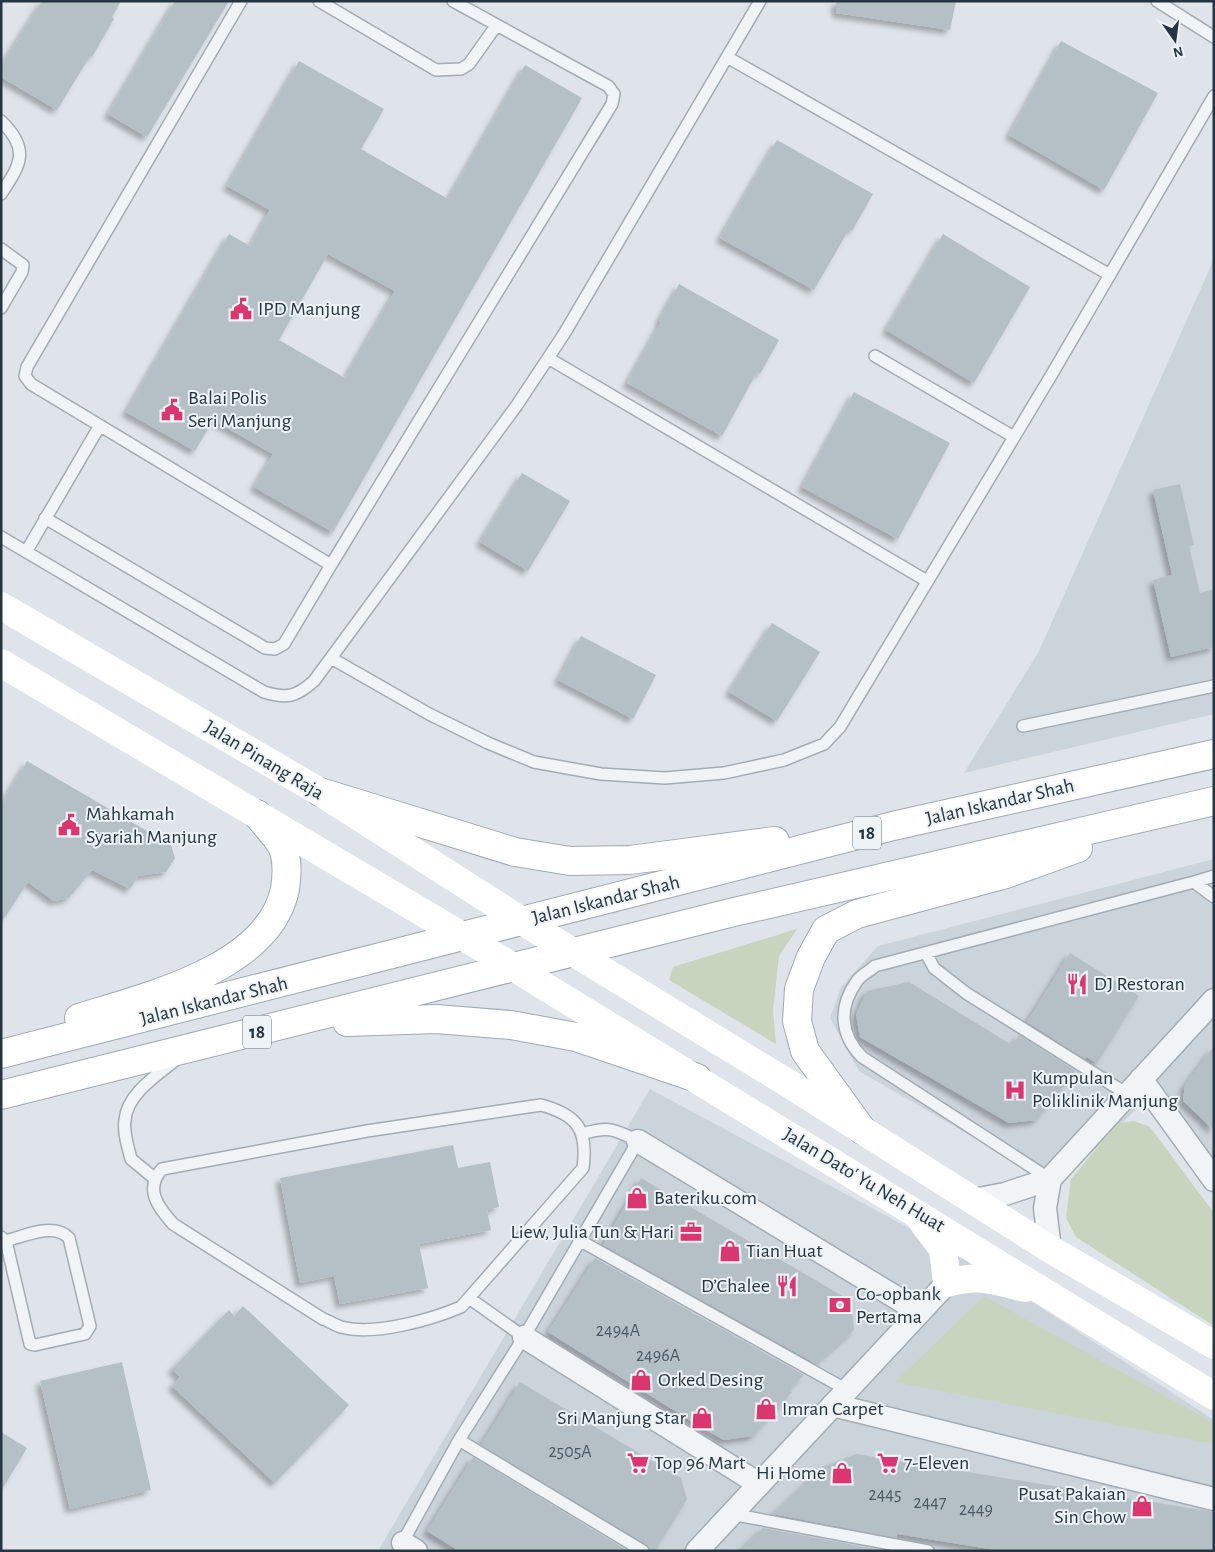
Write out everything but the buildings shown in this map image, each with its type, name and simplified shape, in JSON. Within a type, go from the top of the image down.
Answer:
[{"type":"main road","name":"Jalan Pinang Raja","points":[[1,606],[320,792],[575,953]]},
{"type":"main road","points":[[2,666],[464,937]]},
{"type":"main road","name":"Jalan Iskandar Shah","points":[[1,1054],[893,826],[1214,754]]},
{"type":"main road","points":[[320,792],[515,852],[570,861],[630,860],[893,826]]},
{"type":"main road","points":[[862,1130],[805,1051],[797,1021],[799,988],[811,958],[826,930],[857,914],[1006,874],[1205,803]]},
{"type":"main road","name":"Jalan Iskandar Shah","points":[[1,1095],[734,912],[1205,803]]},
{"type":"main road","points":[[1,1044],[175,987],[236,956],[259,936],[274,919],[282,903],[287,866],[283,849],[257,814]]},
{"type":"main road","name":"Jalan Dato' Yu Neh Huat","points":[[464,937],[1214,1396]]},
{"type":"main road","name":"Jalan Dato' Yu Neh Huat","points":[[575,953],[862,1130],[1050,1249],[1214,1345]]},
{"type":"main road","points":[[279,1026],[363,1020],[436,1019],[511,1025],[576,1036],[697,1078]]},
{"type":"main road","points":[[916,1212],[943,1249],[947,1283],[967,1278],[981,1278],[1048,1294]]},
{"type":"street","points":[[973,1200],[1004,1194],[1050,1179],[1214,1000]]},
{"type":"street","points":[[1134,1086],[1213,1176]]},
{"type":"street","points":[[638,1141],[920,1312]]},
{"type":"street","points":[[1050,1179],[1045,1208],[1050,1249]]},
{"type":"street","points":[[697,1551],[947,1283]]},
{"type":"street","points":[[524,1337],[759,1484]]},
{"type":"street","points":[[840,1398],[1214,1499]]},
{"type":"lane","points":[[241,1],[27,367],[25,376],[31,384],[99,427],[331,565]]},
{"type":"lane","points":[[319,1],[436,70],[461,70],[469,64],[496,26]]},
{"type":"lane","points":[[45,518],[265,648],[275,650],[284,644],[612,104],[614,94],[608,86],[452,1]]},
{"type":"lane","points":[[1,537],[264,692],[281,697],[300,694],[314,681],[517,405],[548,358],[760,1]]},
{"type":"lane","points":[[1157,1],[1214,37]]},
{"type":"lane","points":[[727,58],[1110,275]]},
{"type":"lane","points":[[331,658],[429,714],[488,743],[534,762],[601,774],[665,778],[724,773],[784,760],[824,744],[840,727],[1014,437],[1214,96]]},
{"type":"lane","points":[[1,122],[12,131],[19,147],[19,165],[1,194]]},
{"type":"lane","points":[[1,249],[23,265],[22,272],[1,308]]},
{"type":"lane","points":[[875,356],[1014,437]]},
{"type":"lane","points":[[548,358],[927,581]]},
{"type":"lane","points":[[26,552],[99,427]]},
{"type":"lane","points":[[1023,726],[1214,686]]},
{"type":"lane","points":[[1050,1179],[862,1057],[850,1044],[844,1028],[847,1000],[858,980],[876,966],[1214,876]]},
{"type":"lane","points":[[1194,882],[1214,897]]},
{"type":"lane","points":[[926,953],[934,968],[966,993],[1134,1086]]},
{"type":"lane","points":[[154,1178],[131,1159],[124,1119],[132,1101],[146,1085],[191,1048]]},
{"type":"lane","points":[[541,1105],[558,1109],[576,1121],[582,1134],[585,1152],[583,1168],[460,1308],[437,1317],[370,1329],[342,1327],[323,1319],[173,1224],[159,1208],[153,1191],[154,1178],[162,1169],[172,1167],[367,1131],[541,1105]]},
{"type":"lane","points":[[405,1548],[459,1440],[524,1337],[638,1141],[618,1130],[602,1128],[582,1134]]},
{"type":"lane","points":[[54,1229],[63,1232],[69,1238],[90,1326],[85,1334],[35,1345],[30,1344],[27,1340],[3,1239],[54,1229]]},
{"type":"lane","points":[[580,1240],[840,1398]]},
{"type":"lane","points":[[469,1298],[524,1337]]},
{"type":"lane","points":[[459,1440],[643,1551]]},
{"type":"lane","points":[[731,1514],[928,1551]]},
{"type":"shaded area","points":[[1214,259],[1214,714],[964,773],[1039,651]]},
{"type":"shaded area","points":[[1214,859],[1214,1176],[1204,1186],[1143,1103],[1057,1186],[859,1071],[830,1018],[841,987],[878,946]]},
{"type":"shaded area","points":[[650,1089],[965,1258],[1214,1420],[1214,1551],[378,1551]]},
{"type":"green space","points":[[797,929],[779,956],[773,1011],[776,1044],[669,980],[673,967]]},
{"type":"green space","points":[[1134,1121],[1150,1127],[1214,1213],[1214,1326],[1076,1237],[1066,1218],[1071,1179],[1118,1123]]},
{"type":"green space","points":[[984,1296],[1214,1423],[1214,1444],[895,1382]]},
{"type":"place","name":"IPD Manjung","points":[[241,309]]},
{"type":"place","name":"Balai Polis Seri Manjung","points":[[172,410]]},
{"type":"place","name":"Mahkamah Syariah Manjung","points":[[69,825]]},
{"type":"place","name":"DJ Restoran","points":[[1077,984]]},
{"type":"place","name":"Kumpulan Poliklinik Manjung","points":[[1015,1090]]},
{"type":"place","name":"Bateriku.com","points":[[637,1198]]},
{"type":"place","name":"Liew, Julia Tun & Hari","points":[[691,1232]]},
{"type":"place","name":"Tian Huat","points":[[730,1251]]},
{"type":"place","name":"D’Chalee","points":[[787,1286]]},
{"type":"place","name":"Co-opbank Pertama","points":[[840,1305]]},
{"type":"place","name":"Orked Desing","points":[[641,1380]]},
{"type":"place","name":"Imran Carpet","points":[[766,1409]]},
{"type":"place","name":"Sri Manjung Star","points":[[702,1418]]},
{"type":"place","name":"Top 96 Mart","points":[[638,1463]]},
{"type":"place","name":"7-Eleven","points":[[888,1463]]},
{"type":"place","name":"Hi Home","points":[[842,1473]]},
{"type":"place","name":"Pusat Pakaian Sin Chow","points":[[1142,1506]]}]
